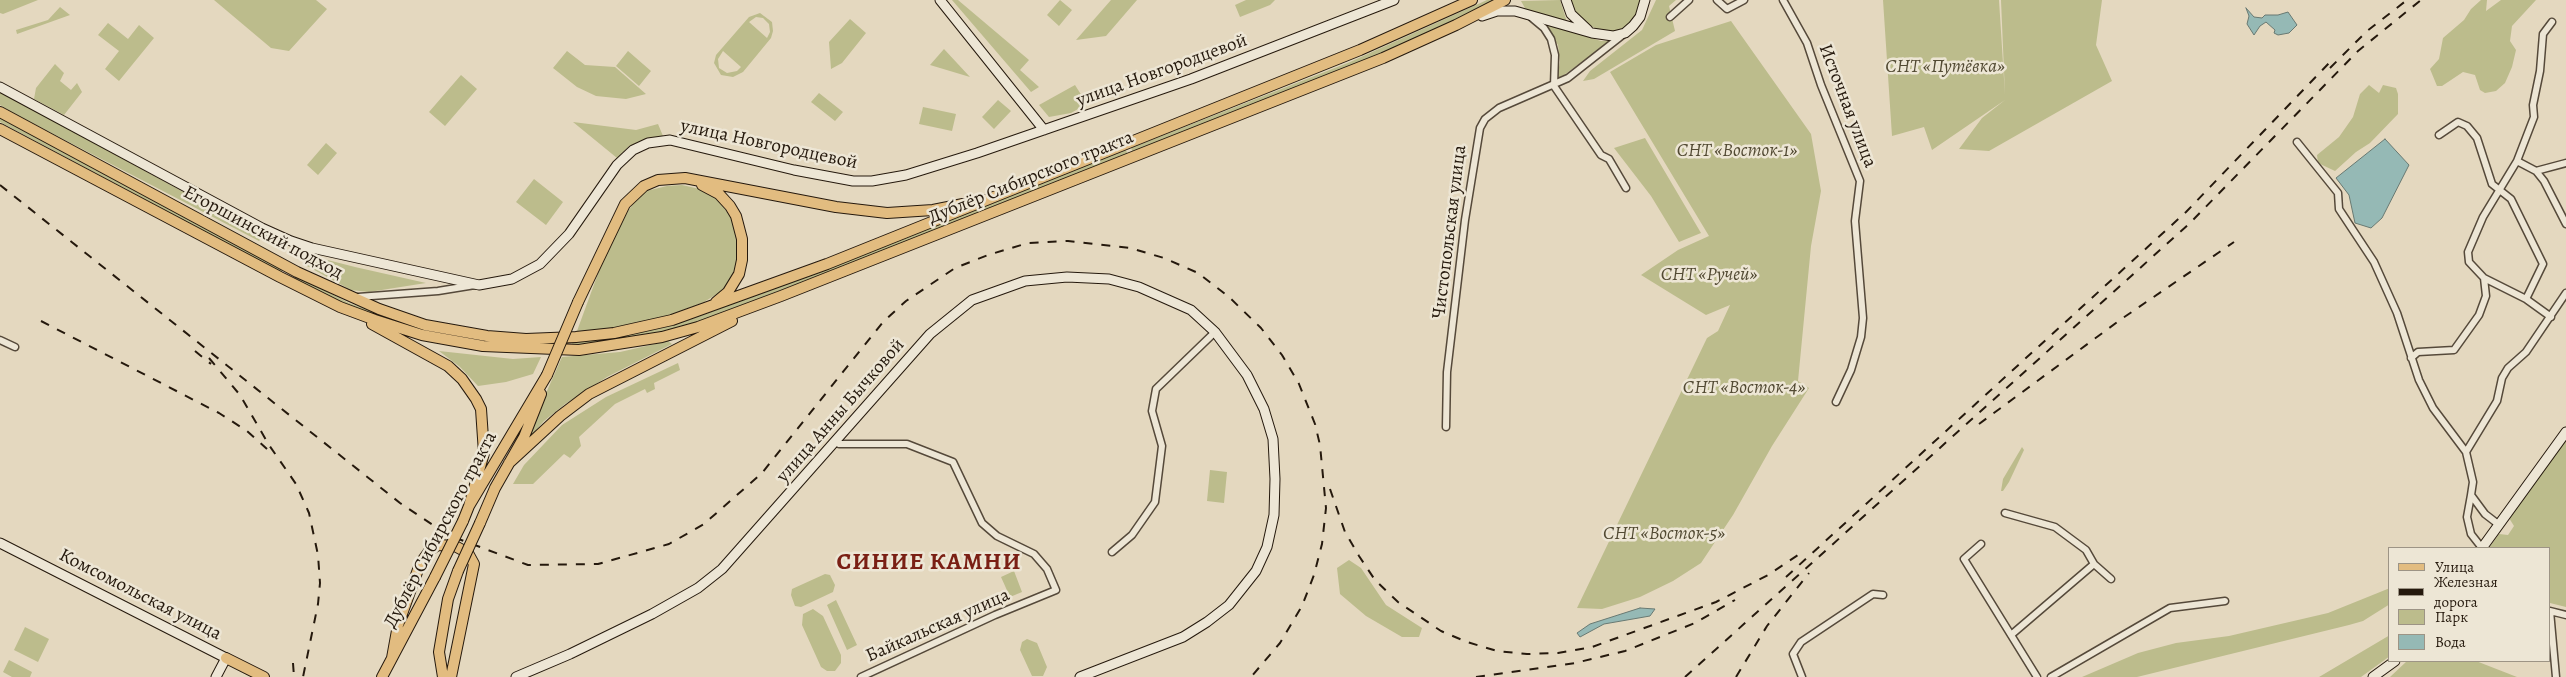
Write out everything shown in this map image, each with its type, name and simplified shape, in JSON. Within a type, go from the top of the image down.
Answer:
[{"type":"main road","name":"Дублёр Сибирского тракта","points":[[526,339],[592,336],[641,328],[706,309],[1010,191],[1360,50],[1472,0]]},
{"type":"main road","name":"Дублёр Сибирского тракта","points":[[522,350],[579,350],[662,338],[698,327],[782,296],[1383,58],[1456,26],[1505,0]]},
{"type":"main road","name":"Егоршинский подход","points":[[0,112],[346,296],[425,325],[469,333],[526,339]]},
{"type":"main road","name":"Егоршинский подход","points":[[0,128],[340,307],[388,325],[448,341],[522,350]]},
{"type":"main road","name":"Дублёр Сибирского тракта","points":[[443,677],[439,652],[448,599],[458,571],[495,488],[538,404],[547,376],[578,302],[615,222],[629,198],[644,186],[658,180],[685,178],[836,207],[887,213],[933,210],[1010,191]]},
{"type":"main road","name":"Дублёр Сибирского тракта","points":[[641,328],[718,300],[733,286],[741,268],[742,239],[736,216],[730,206],[715,191],[685,178]]},
{"type":"main road","name":"Дублёр Сибирского тракта","points":[[509,463],[570,408],[604,385],[782,296]]},
{"type":"main road","points":[[340,307],[448,366],[473,393],[481,409],[484,453],[469,506]]},
{"type":"main road","name":"Дублёр Сибирского тракта","points":[[382,677],[435,577],[469,506],[547,376]]},
{"type":"main road","points":[[392,658],[398,625],[420,564],[430,550],[438,545],[455,546],[468,553],[474,564],[451,677]]},
{"type":"main road","name":"Комсомольская улица","points":[[226,658],[264,677]]},
{"type":"street","points":[[940,0],[1044,130]]},
{"type":"street","name":"улица Новгородцевой","points":[[0,86],[272,233],[312,248],[479,285],[512,279],[540,264],[569,234],[617,165],[633,150],[648,143],[670,140],[822,176],[872,181],[924,170],[1044,130],[1191,79],[1394,0]]},
{"type":"street","points":[[1424,22],[1464,0]]},
{"type":"street","points":[[1566,0],[1575,18],[1592,33]]},
{"type":"street","points":[[1456,26],[1497,11],[1526,14],[1608,36],[1625,33],[1640,17],[1645,0]]},
{"type":"street","points":[[1670,17],[1688,0]]},
{"type":"street","points":[[1717,0],[1728,9],[1744,0]]},
{"type":"street","name":"Источная улица","points":[[1783,0],[1807,43],[1821,84],[1860,181],[1855,221],[1863,318],[1861,337],[1851,370],[1836,402]]},
{"type":"street","points":[[1526,14],[1544,28],[1551,39],[1555,55],[1554,86],[1601,155],[1609,159],[1626,188]]},
{"type":"street","points":[[2552,22],[2543,34],[2540,71],[2533,105],[2534,117],[2517,161],[2483,217],[2468,252],[2469,262],[2484,278],[2526,299],[2552,317]]},
{"type":"street","name":"Чистопольская улица","points":[[1446,426],[1447,372],[1464,220],[1478,133],[1485,119],[1494,111],[1554,86],[1568,78],[1625,33]]},
{"type":"street","points":[[2439,134],[2458,122],[2467,126],[2477,138],[2492,184],[2511,198],[2543,264],[2526,299]]},
{"type":"street","points":[[2297,142],[2338,193],[2339,209],[2374,262],[2397,312],[2411,358],[2432,408],[2466,452],[2473,482],[2467,517],[2471,534],[2481,547]]},
{"type":"street","points":[[2517,161],[2536,171],[2544,181],[2566,224]]},
{"type":"street","points":[[2536,171],[2566,163]]},
{"type":"street","name":"улица Анны Бычковой","points":[[516,677],[603,638],[698,588],[722,569],[930,334],[972,300],[1025,281],[1068,277],[1108,280],[1139,286],[1192,310],[1215,332],[1247,375],[1264,409],[1272,439],[1276,504],[1265,552],[1256,571],[1238,596],[1207,622],[1164,646],[1080,677]]},
{"type":"street","points":[[438,291],[444,285],[441,278]]},
{"type":"street","points":[[2411,358],[2418,352],[2454,350],[2479,315],[2486,296],[2484,278]]},
{"type":"street","points":[[346,296],[368,298],[479,285]]},
{"type":"street","points":[[2466,452],[2497,401],[2502,378],[2508,368],[2526,352],[2552,317],[2566,293]]},
{"type":"street","points":[[1112,552],[1132,535],[1155,502],[1162,446],[1152,411],[1156,389],[1215,332]]},
{"type":"street","points":[[0,340],[15,347]]},
{"type":"street","points":[[2483,547],[2566,432]]},
{"type":"street","name":"Байкальская улица","points":[[835,442],[839,444],[907,444],[953,462],[982,523],[997,536],[1034,554],[1047,569],[1056,590],[994,615],[861,677]]},
{"type":"street","points":[[2471,494],[2485,514],[2498,524]]},
{"type":"street","points":[[2005,513],[2055,527],[2086,550],[2094,564],[2111,579]]},
{"type":"street","name":"Комсомольская улица","points":[[0,543],[226,658]]},
{"type":"street","points":[[1981,544],[1964,559],[2038,677]]},
{"type":"street","points":[[2011,635],[2094,564]]},
{"type":"street","points":[[1802,677],[1793,654],[1801,642],[1874,594],[1883,596]]},
{"type":"street","points":[[2051,677],[2170,608],[2225,601]]},
{"type":"street","points":[[2551,611],[2566,614]]},
{"type":"street","points":[[2551,622],[2556,677]]},
{"type":"street","points":[[216,677],[226,658]]},
{"type":"street","points":[[2373,677],[2394,662]]},
{"type":"green space","points":[[0,0],[38,0],[3,14],[0,13]]},
{"type":"green space","points":[[214,0],[316,0],[327,9],[289,51],[271,48]]},
{"type":"green space","points":[[952,0],[958,0],[1029,60],[1020,70],[1039,87],[1031,92]]},
{"type":"green space","points":[[1060,0],[1072,10],[1059,26],[1047,15]]},
{"type":"green space","points":[[1111,0],[1137,0],[1106,36],[1076,40]]},
{"type":"green space","points":[[1246,0],[1275,0],[1270,5],[1240,17],[1235,5]]},
{"type":"green space","points":[[1487,0],[1499,0],[1388,52],[1133,153],[1131,148],[1350,62]]},
{"type":"green space","points":[[1560,0],[1567,22],[1526,10],[1521,1]]},
{"type":"green space","points":[[1571,0],[1640,0],[1635,17],[1622,30],[1606,32],[1585,24],[1577,16]]},
{"type":"green space","points":[[1656,0],[1676,0],[1669,6],[1675,31],[1594,79],[1583,81],[1590,71],[1642,30]]},
{"type":"green space","name":"СНТ «Путёвка»","points":[[1883,0],[1999,0],[2005,95],[2001,0],[2102,0],[2096,45],[2112,81],[1989,151],[1959,149],[1982,118],[2005,100],[1932,150],[1924,127],[1892,136]]},
{"type":"green space","points":[[2481,0],[2487,0],[2486,11],[2501,0],[2536,0],[2512,26],[2510,41],[2516,50],[2512,67],[2505,83],[2496,91],[2485,93],[2480,90],[2475,75],[2463,72],[2442,86],[2437,86],[2430,69],[2439,59],[2443,38],[2464,20],[2471,9]]},
{"type":"green space","points":[[60,7],[70,15],[17,34],[16,30],[48,20]]},
{"type":"green space","points":[[760,13],[772,22],[773,31],[771,38],[743,72],[733,77],[721,75],[714,63],[716,55],[749,17]],"holes":[[[756,17],[763,18],[769,24],[770,32],[767,38],[749,22]],[[723,51],[741,67],[737,71],[727,73],[719,68],[718,59]]]},
{"type":"green space","points":[[850,19],[866,33],[842,63],[831,69],[829,42]]},
{"type":"green space","points":[[1731,21],[1811,134],[1821,191],[1811,246],[1798,381],[1809,388],[1772,446],[1733,515],[1701,563],[1673,581],[1640,597],[1602,609],[1577,608],[1707,338],[1718,331],[1730,305],[1706,315],[1641,275],[1678,250],[1709,236],[1610,72],[1656,45]]},
{"type":"green space","points":[[108,23],[128,39],[139,25],[154,38],[119,81],[105,69],[119,51],[98,35]]},
{"type":"green space","points":[[1543,23],[1601,41],[1610,41],[1564,75],[1557,78],[1560,62],[1558,45]]},
{"type":"green space","points":[[944,49],[970,77],[930,65]]},
{"type":"green space","points":[[567,51],[585,65],[615,67],[646,94],[626,99],[596,96],[577,87],[553,68]]},
{"type":"green space","points":[[628,51],[651,71],[639,86],[616,66]]},
{"type":"green space","points":[[55,64],[64,73],[60,81],[71,90],[77,83],[82,92],[64,115],[34,99],[36,88]]},
{"type":"green space","points":[[461,75],[477,89],[445,126],[429,112]]},
{"type":"green space","points":[[1075,85],[1087,104],[1071,113],[1049,117],[1039,105]]},
{"type":"green space","points":[[2369,85],[2379,93],[2383,85],[2396,88],[2398,94],[2398,114],[2370,143],[2356,152],[2335,171],[2318,163],[2317,155],[2339,137],[2353,117],[2360,94]]},
{"type":"green space","points":[[0,92],[265,234],[259,241],[13,113],[0,105]]},
{"type":"green space","points":[[819,93],[843,112],[835,121],[811,102]]},
{"type":"green space","points":[[998,100],[1011,111],[994,129],[982,117]]},
{"type":"green space","points":[[923,107],[956,114],[952,131],[919,124]]},
{"type":"green space","points":[[0,118],[283,269],[281,272],[0,122]]},
{"type":"green space","points":[[573,122],[636,130],[658,124],[663,136],[643,140],[629,146],[617,158]]},
{"type":"green space","points":[[1645,138],[1701,233],[1679,242],[1651,196],[1614,148]]},
{"type":"green space","points":[[326,143],[337,153],[318,175],[307,165]]},
{"type":"green space","points":[[1126,150],[1128,155],[675,330],[571,347],[573,341],[631,334],[686,321]]},
{"type":"green space","points":[[534,179],[563,202],[546,225],[516,202]]},
{"type":"green space","points":[[682,185],[700,189],[718,199],[731,218],[737,240],[737,261],[735,271],[725,289],[704,302],[662,318],[613,329],[577,331],[603,260],[628,211],[642,192],[667,186]]},
{"type":"green space","points":[[308,255],[426,283],[369,292],[351,290],[307,266]]},
{"type":"green space","points":[[297,276],[349,303],[384,316],[552,342],[552,346],[515,346],[434,335],[348,307],[295,280]]},
{"type":"green space","points":[[668,341],[672,344],[607,377],[565,404],[544,421],[523,445],[562,357],[620,352]]},
{"type":"green space","points":[[439,351],[513,359],[541,357],[533,374],[506,382],[478,386],[460,367]]},
{"type":"green space","points":[[678,363],[680,370],[654,383],[655,389],[647,393],[645,389],[615,404],[579,437],[581,446],[570,458],[564,454],[533,484],[513,484],[524,465],[562,425],[606,397]]},
{"type":"green space","points":[[2566,439],[2566,607],[2551,603],[2551,547],[2490,547],[2499,534],[2508,535],[2514,526],[2509,518]]},
{"type":"green space","points":[[2022,447],[2024,450],[2009,482],[2001,491],[2003,479]]},
{"type":"green space","points":[[1210,470],[1227,472],[1224,503],[1207,501]]},
{"type":"green space","points":[[1349,560],[1361,568],[1386,605],[1422,628],[1419,637],[1402,637],[1366,616],[1340,594],[1337,568]]},
{"type":"green space","points":[[1014,571],[1022,592],[1010,597],[1001,577]]},
{"type":"green space","points":[[825,574],[830,575],[835,585],[833,592],[801,607],[795,606],[791,595],[792,589]]},
{"type":"green space","points":[[2388,589],[2388,605],[2363,621],[2137,677],[2082,677],[2138,653],[2176,643],[2229,636],[2328,613]]},
{"type":"green space","points":[[836,600],[857,645],[847,650],[827,605]]},
{"type":"green space","points":[[813,609],[823,616],[841,655],[841,663],[835,671],[827,671],[821,667],[802,625],[803,614]]},
{"type":"green space","points":[[25,627],[49,639],[38,662],[14,650]]},
{"type":"green space","points":[[2388,636],[2388,657],[2361,677],[2319,677]]},
{"type":"green space","points":[[1027,639],[1037,643],[1047,667],[1043,676],[1032,676],[1020,650],[1022,642]]},
{"type":"green space","points":[[9,660],[32,672],[30,677],[12,677],[3,672]]},
{"type":"green space","points":[[2406,662],[2479,662],[2517,677],[2390,677]]},
{"type":"water","points":[[2246,8],[2254,17],[2262,18],[2265,15],[2278,15],[2288,12],[2297,25],[2289,33],[2278,35],[2274,33],[2275,30],[2266,22],[2260,26],[2254,35],[2247,24],[2249,16]]},
{"type":"water","points":[[2385,139],[2409,165],[2382,218],[2371,228],[2355,223],[2349,195],[2336,178]]},
{"type":"water","points":[[1640,608],[1655,609],[1650,616],[1604,624],[1580,637],[1577,633],[1590,624]]},
{"type":"railway","points":[[2330,68],[2367,31],[2407,0]]},
{"type":"railway","points":[[1685,677],[2189,224],[2358,51],[2421,0]]},
{"type":"railway","points":[[1786,577],[2186,212],[2332,60]]},
{"type":"railway","points":[[0,185],[400,503],[448,535],[528,565],[598,564],[669,544],[704,524],[762,473],[883,322],[906,301],[955,268],[988,255],[1028,243],[1068,241],[1130,248],[1164,258],[1198,273],[1229,297],[1261,328],[1282,355],[1299,384],[1315,424],[1320,445],[1326,508],[1322,544],[1314,575],[1302,606],[1280,643],[1251,677]]},
{"type":"railway","points":[[1979,424],[2120,320],[2234,242]]},
{"type":"railway","points":[[41,321],[219,413],[247,431],[267,449]]},
{"type":"railway","points":[[195,351],[211,364]]},
{"type":"railway","points":[[209,358],[240,395],[269,445],[296,484],[309,513],[318,555],[320,583],[318,604],[303,677]]},
{"type":"railway","points":[[1330,489],[1345,532],[1375,580],[1398,602],[1441,631],[1467,642],[1497,651],[1527,654],[1558,653],[1592,647],[1716,602],[1768,575],[1801,553]]},
{"type":"railway","points":[[1736,677],[1767,626],[1809,573]]},
{"type":"railway","points":[[1476,677],[1575,663],[1625,651],[1695,623],[1735,600]]},
{"type":"railway","points":[[293,663],[294,677]]},
{"type":"district","name":"СИНИЕ КАМНИ","points":[[929,563]]},
{"type":"park label","name":"СНТ «Восток-1»","points":[[1737,151]]},
{"type":"park label","name":"СНТ «Ручей»","points":[[1709,275]]},
{"type":"park label","name":"СНТ «Восток-4»","points":[[1744,388]]},
{"type":"park label","name":"СНТ «Восток-5»","points":[[1664,534]]}]
